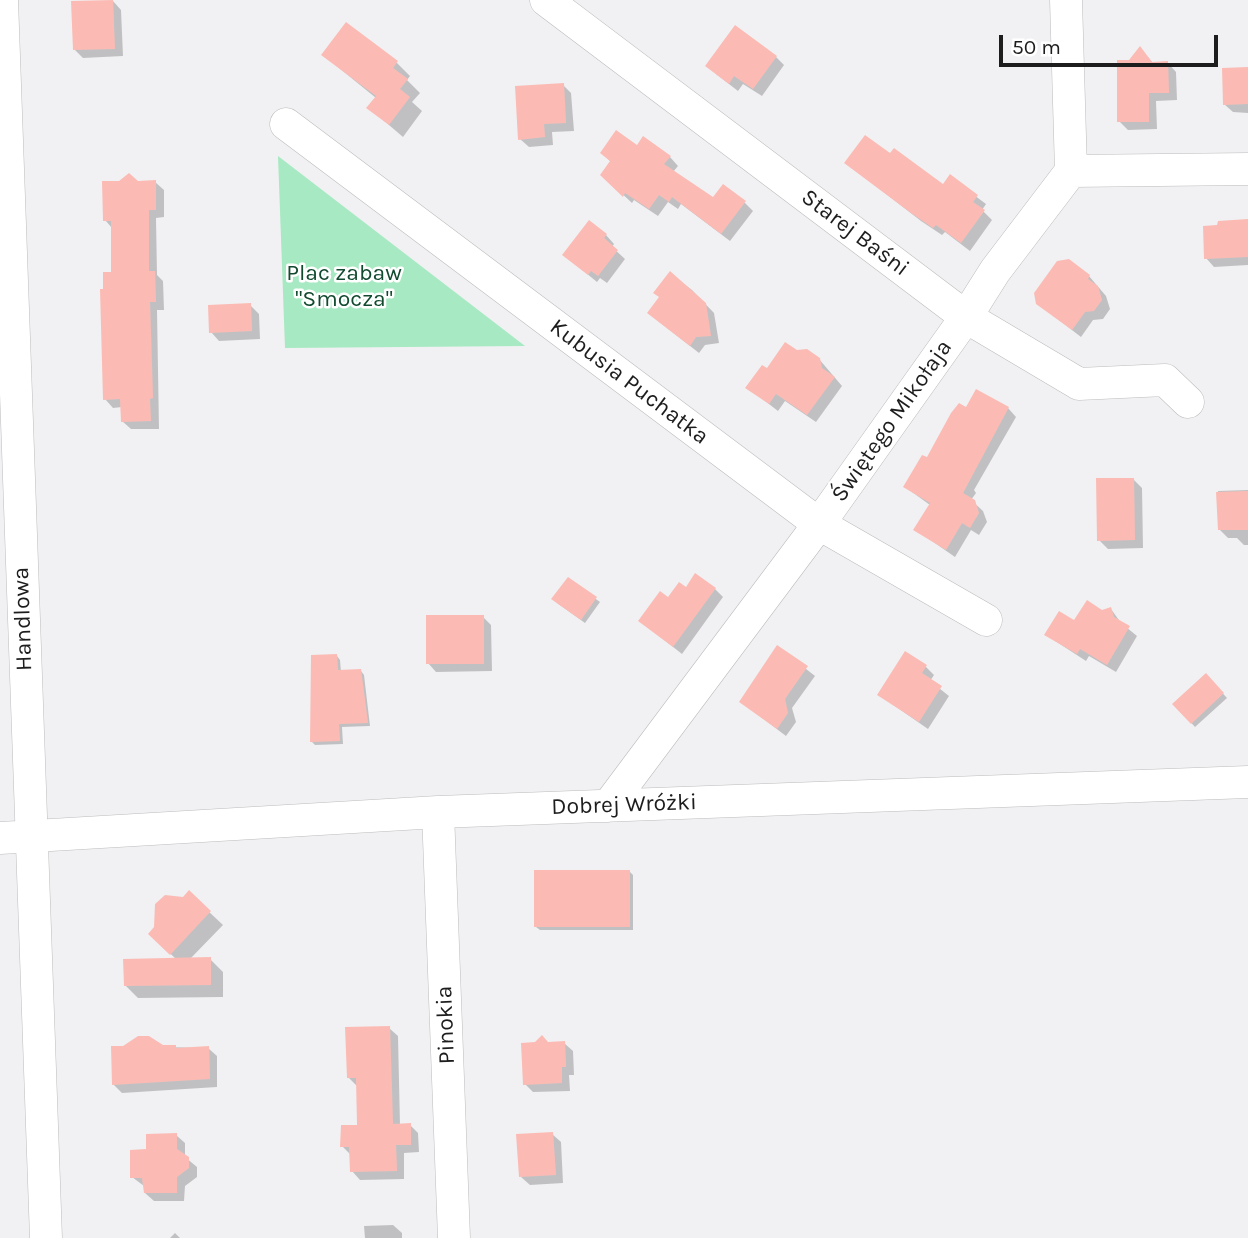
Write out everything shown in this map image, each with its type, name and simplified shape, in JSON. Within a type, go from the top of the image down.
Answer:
[{"type":"street","name":"Handlowa","points":[[2,0],[15,837],[46,1238]]},
{"type":"street","name":"Starej Baśni","points":[[546,0],[966,317],[1079,384],[1165,380],[1188,402]]},
{"type":"street","points":[[1066,0],[1071,171],[1248,169]]},
{"type":"street","name":"Kubusia Puchatka","points":[[286,124],[819,524],[986,620]]},
{"type":"street","name":"Świętego Mikołaja","points":[[608,806],[819,524],[966,317],[995,271],[1071,171]]},
{"type":"street","name":"Dobrej Wróżki","points":[[15,837],[438,812],[1248,782]]},
{"type":"street","name":"Pinokia","points":[[438,812],[454,1238]]},
{"type":"green space","name":"Plac zabaw \"Smocza\"","points":[[278,156],[525,346],[285,348]]},
{"type":"building","points":[[113,0],[115,49],[73,50],[71,1]]},
{"type":"building","points":[[346,22],[398,61],[393,68],[408,79],[400,89],[410,97],[389,125],[366,108],[376,96],[321,55]]},
{"type":"building","points":[[735,25],[777,56],[753,89],[734,76],[729,84],[705,66]]},
{"type":"building","points":[[1140,46],[1152,62],[1168,61],[1169,93],[1149,93],[1149,122],[1117,122],[1117,60],[1129,60]]},
{"type":"building","points":[[1248,67],[1248,104],[1223,105],[1222,68]]},
{"type":"building","points":[[564,83],[566,123],[544,124],[545,137],[518,140],[515,86]]},
{"type":"building","points":[[616,130],[637,145],[643,136],[671,156],[664,164],[713,197],[723,184],[746,201],[721,234],[672,197],[669,202],[659,195],[649,209],[625,193],[623,197],[600,175],[610,161],[600,153]]},
{"type":"building","points":[[865,135],[890,153],[894,148],[943,184],[950,174],[978,195],[973,202],[985,210],[961,243],[936,225],[933,228],[911,213],[844,163]]},
{"type":"building","points":[[129,173],[138,181],[156,180],[156,210],[149,210],[149,271],[155,271],[156,302],[150,302],[153,398],[150,399],[151,421],[121,422],[120,399],[103,400],[100,289],[103,289],[103,272],[111,272],[111,221],[103,221],[102,181],[119,181]]},
{"type":"building","points":[[1248,219],[1248,257],[1204,259],[1203,226],[1217,225],[1218,221]]},
{"type":"building","points":[[589,220],[607,234],[604,238],[618,250],[598,276],[591,271],[588,275],[562,255]]},
{"type":"building","points":[[1069,259],[1090,275],[1088,279],[1098,286],[1102,300],[1094,311],[1085,312],[1072,330],[1036,304],[1034,293],[1057,261]]},
{"type":"building","points":[[670,271],[706,303],[711,336],[696,337],[690,346],[647,313],[659,297],[653,293]]},
{"type":"building","points":[[251,303],[252,331],[209,333],[208,305]]},
{"type":"building","points":[[785,342],[797,350],[807,349],[820,358],[822,368],[835,377],[807,415],[776,394],[769,404],[745,388],[762,365],[767,368]]},
{"type":"building","points":[[976,389],[1009,407],[963,493],[975,500],[979,513],[970,528],[962,523],[946,550],[913,530],[930,503],[903,487],[922,455],[927,457],[951,413],[959,403],[966,407]]},
{"type":"building","points":[[1096,478],[1134,478],[1135,540],[1097,541]]},
{"type":"building","points":[[1248,491],[1248,530],[1218,530],[1216,492]]},
{"type":"building","points":[[695,573],[716,588],[673,647],[638,621],[660,591],[668,597],[679,582],[686,587]]},
{"type":"building","points":[[568,577],[597,597],[581,620],[551,599]]},
{"type":"building","points":[[1087,600],[1102,610],[1111,607],[1114,617],[1130,626],[1107,665],[1080,649],[1077,654],[1044,635],[1059,611],[1074,620]]},
{"type":"building","points":[[426,615],[484,615],[484,664],[426,664]]},
{"type":"building","points":[[777,645],[808,666],[785,699],[788,713],[777,729],[739,702]]},
{"type":"building","points":[[905,651],[927,665],[922,673],[942,686],[919,722],[877,695]]},
{"type":"building","points":[[337,654],[338,670],[361,669],[368,723],[339,724],[340,741],[310,742],[311,655]]},
{"type":"building","points":[[1206,673],[1224,693],[1191,724],[1172,704]]},
{"type":"building","points":[[534,870],[630,870],[630,927],[534,927]]},
{"type":"building","points":[[189,890],[211,911],[170,955],[148,934],[154,927],[155,904],[165,895],[183,897]]},
{"type":"building","points":[[211,957],[211,985],[124,986],[123,959]]},
{"type":"building","points":[[390,1026],[393,1124],[411,1123],[411,1145],[396,1145],[397,1171],[350,1172],[349,1147],[340,1147],[341,1125],[357,1125],[356,1078],[347,1078],[345,1027]]},
{"type":"building","points":[[542,1035],[548,1042],[565,1041],[566,1067],[562,1067],[562,1083],[523,1085],[521,1043],[535,1042]]},
{"type":"building","points":[[138,1036],[149,1036],[163,1045],[176,1045],[176,1048],[209,1046],[210,1079],[112,1085],[111,1046],[123,1046]]},
{"type":"building","points":[[553,1132],[556,1175],[519,1177],[516,1134]]},
{"type":"building","points":[[177,1133],[177,1149],[189,1157],[189,1168],[177,1177],[177,1193],[144,1193],[142,1178],[130,1178],[130,1150],[146,1149],[146,1134]]}]
